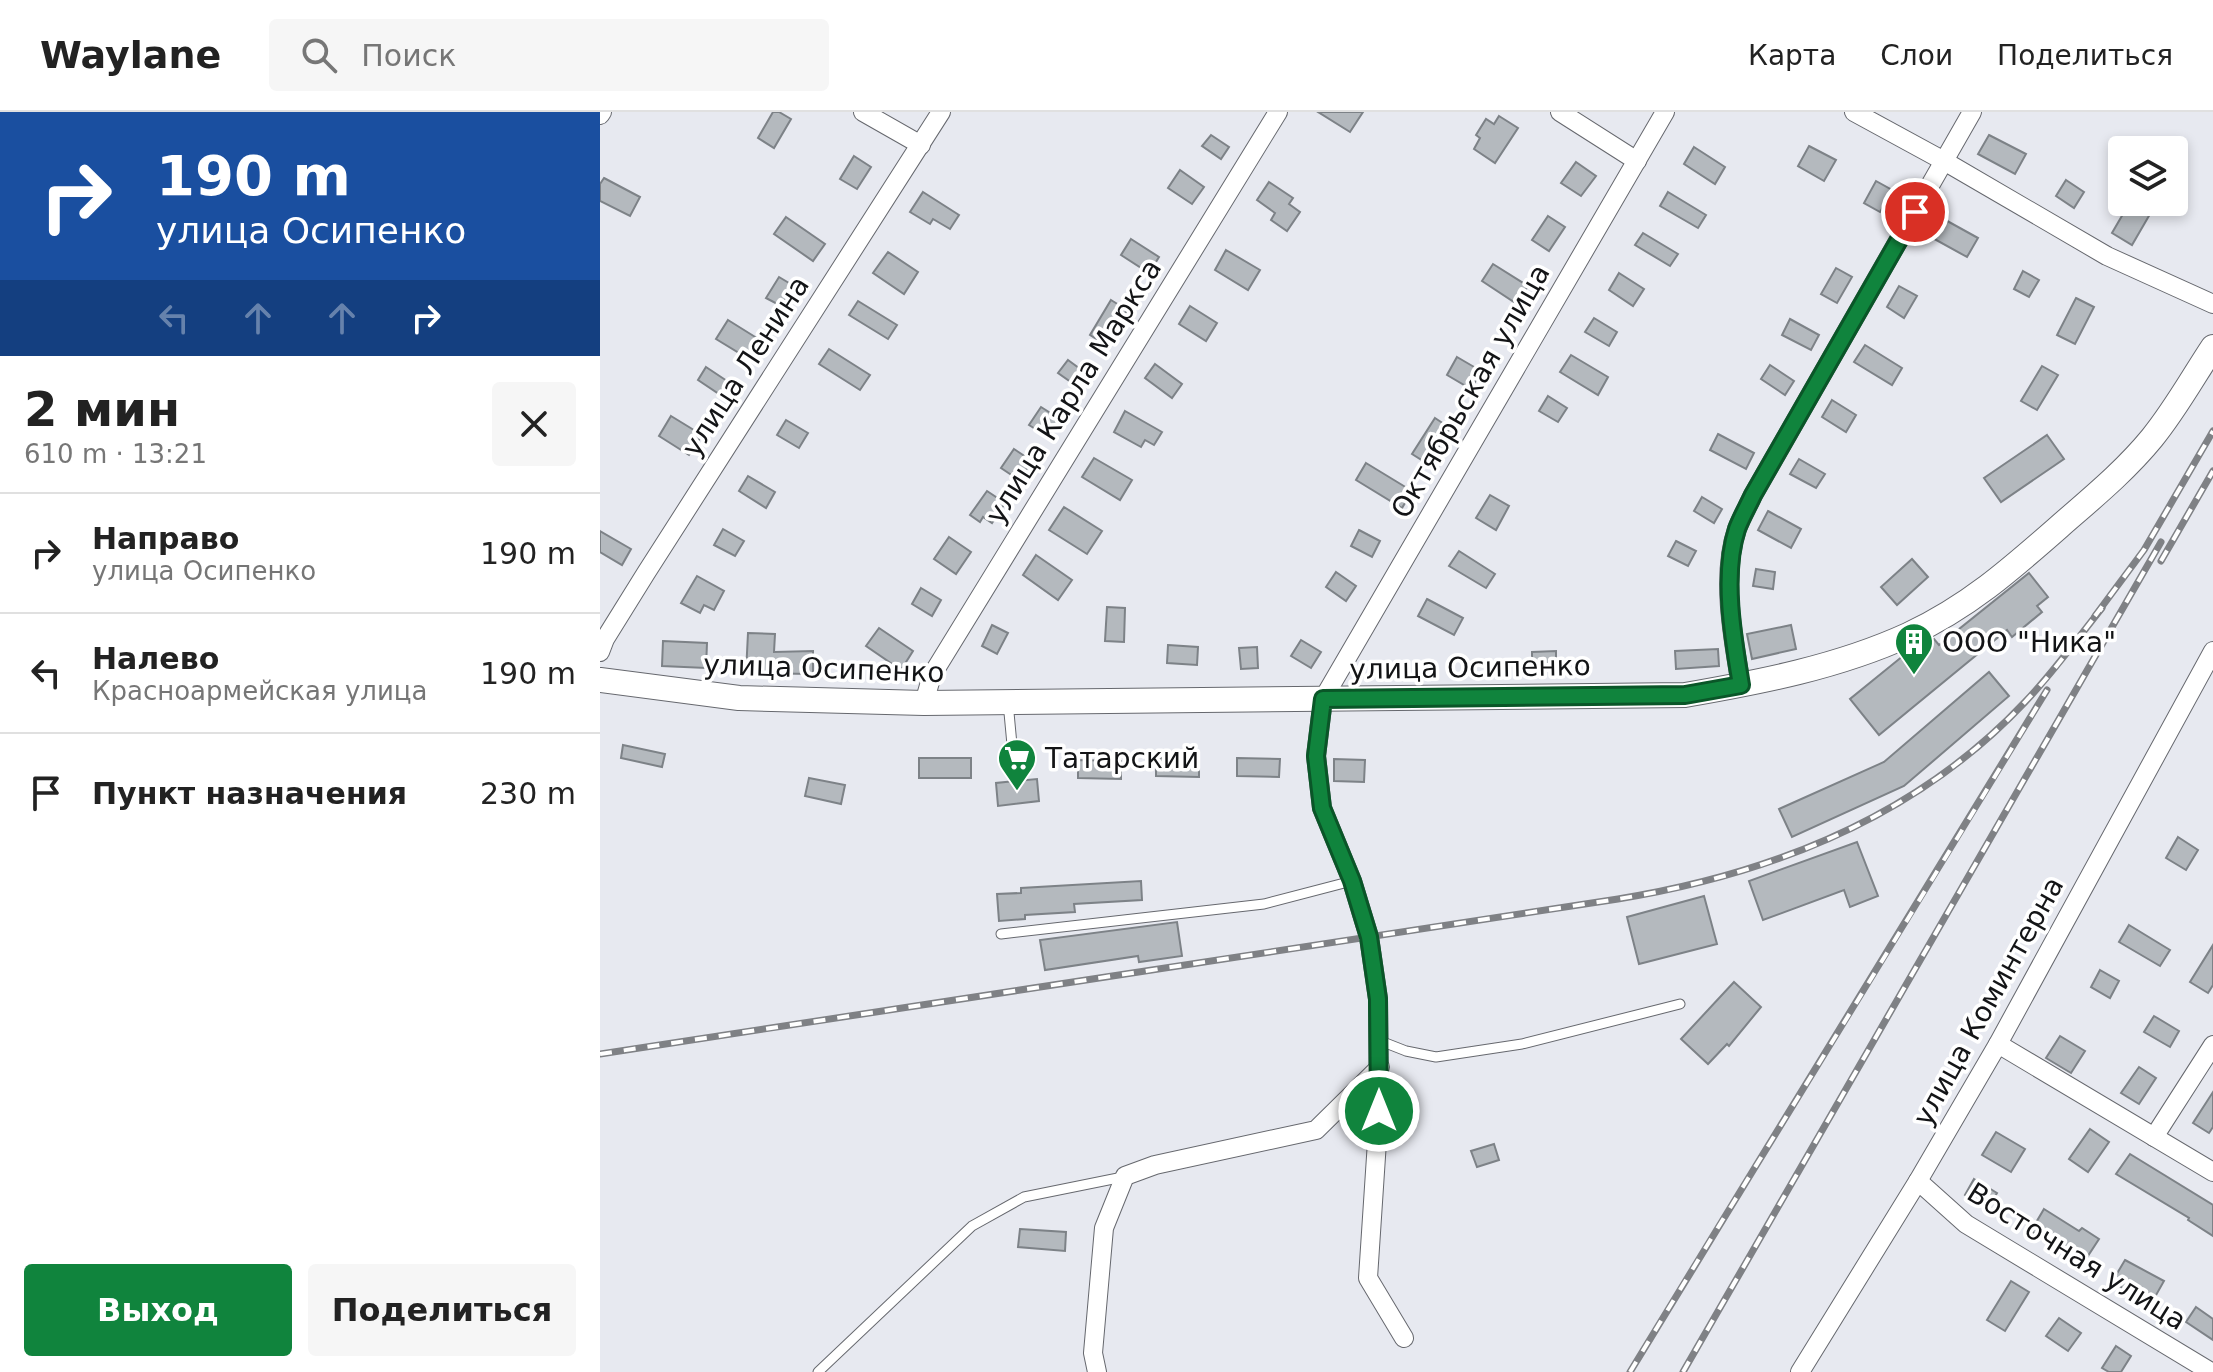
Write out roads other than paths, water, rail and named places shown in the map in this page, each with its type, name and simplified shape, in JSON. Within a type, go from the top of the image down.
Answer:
[{"type":"street","points":[[863,112],[921,145]]},
{"type":"street","name":"улица Ленина","points":[[600,652],[654,560],[941,112]]},
{"type":"street","name":"улица Карла Маркса","points":[[924,703],[932,675],[1278,112]]},
{"type":"street","points":[[1560,112],[1637,161]]},
{"type":"street","name":"Октябрьская улица","points":[[1323,699],[1665,112]]},
{"type":"street","points":[[1854,112],[2107,256],[2213,304]]},
{"type":"street","points":[[1741,685],[1732,632],[1731,557],[1737,530],[1753,495],[1972,112]]},
{"type":"street","name":"улица Осипенко","points":[[600,680],[739,698],[924,703],[1685,695],[1741,685],[1863,653],[1950,613],[1991,586],[2112,481],[2143,448],[2213,347]]},
{"type":"street","name":"улица Коминтерна","points":[[1800,1372],[1998,1044],[2208,672],[2213,651]]},
{"type":"street","points":[[1323,699],[1316,756],[1322,808],[1352,881],[1369,937],[1378,999],[1379,1111],[1368,1278],[1404,1338]]},
{"type":"street","points":[[1998,1044],[2213,1172]]},
{"type":"street","points":[[2154,1137],[2213,1045]]},
{"type":"street","points":[[1097,1372],[1093,1353],[1104,1228],[1125,1176],[1155,1165],[1316,1130],[1380,1067]]},
{"type":"street","name":"Восточная улица","points":[[1918,1181],[1966,1224],[2211,1372]]},
{"type":"lane","points":[[1008,702],[1014,766]]},
{"type":"lane","points":[[1001,934],[1264,904],[1352,881]]},
{"type":"lane","points":[[1378,1040],[1406,1051],[1436,1057],[1522,1044],[1680,1004]]},
{"type":"lane","points":[[818,1372],[972,1226],[1024,1197],[1125,1176]]},
{"type":"railway","points":[[2095,616],[2144,550],[2213,431]]},
{"type":"railway","points":[[2161,561],[2213,471]]},
{"type":"railway","points":[[1683,1372],[2161,542]]},
{"type":"railway","points":[[600,1054],[1618,899],[1731,874],[1839,834],[1938,778],[1983,742],[2025,702],[2102,608]]},
{"type":"railway","points":[[1630,1372],[2047,690]]},
{"type":"place","name":"ООО \"Ника\"","points":[[1914,676]]},
{"type":"place","name":"Татарский","points":[[1017,792]]}]
